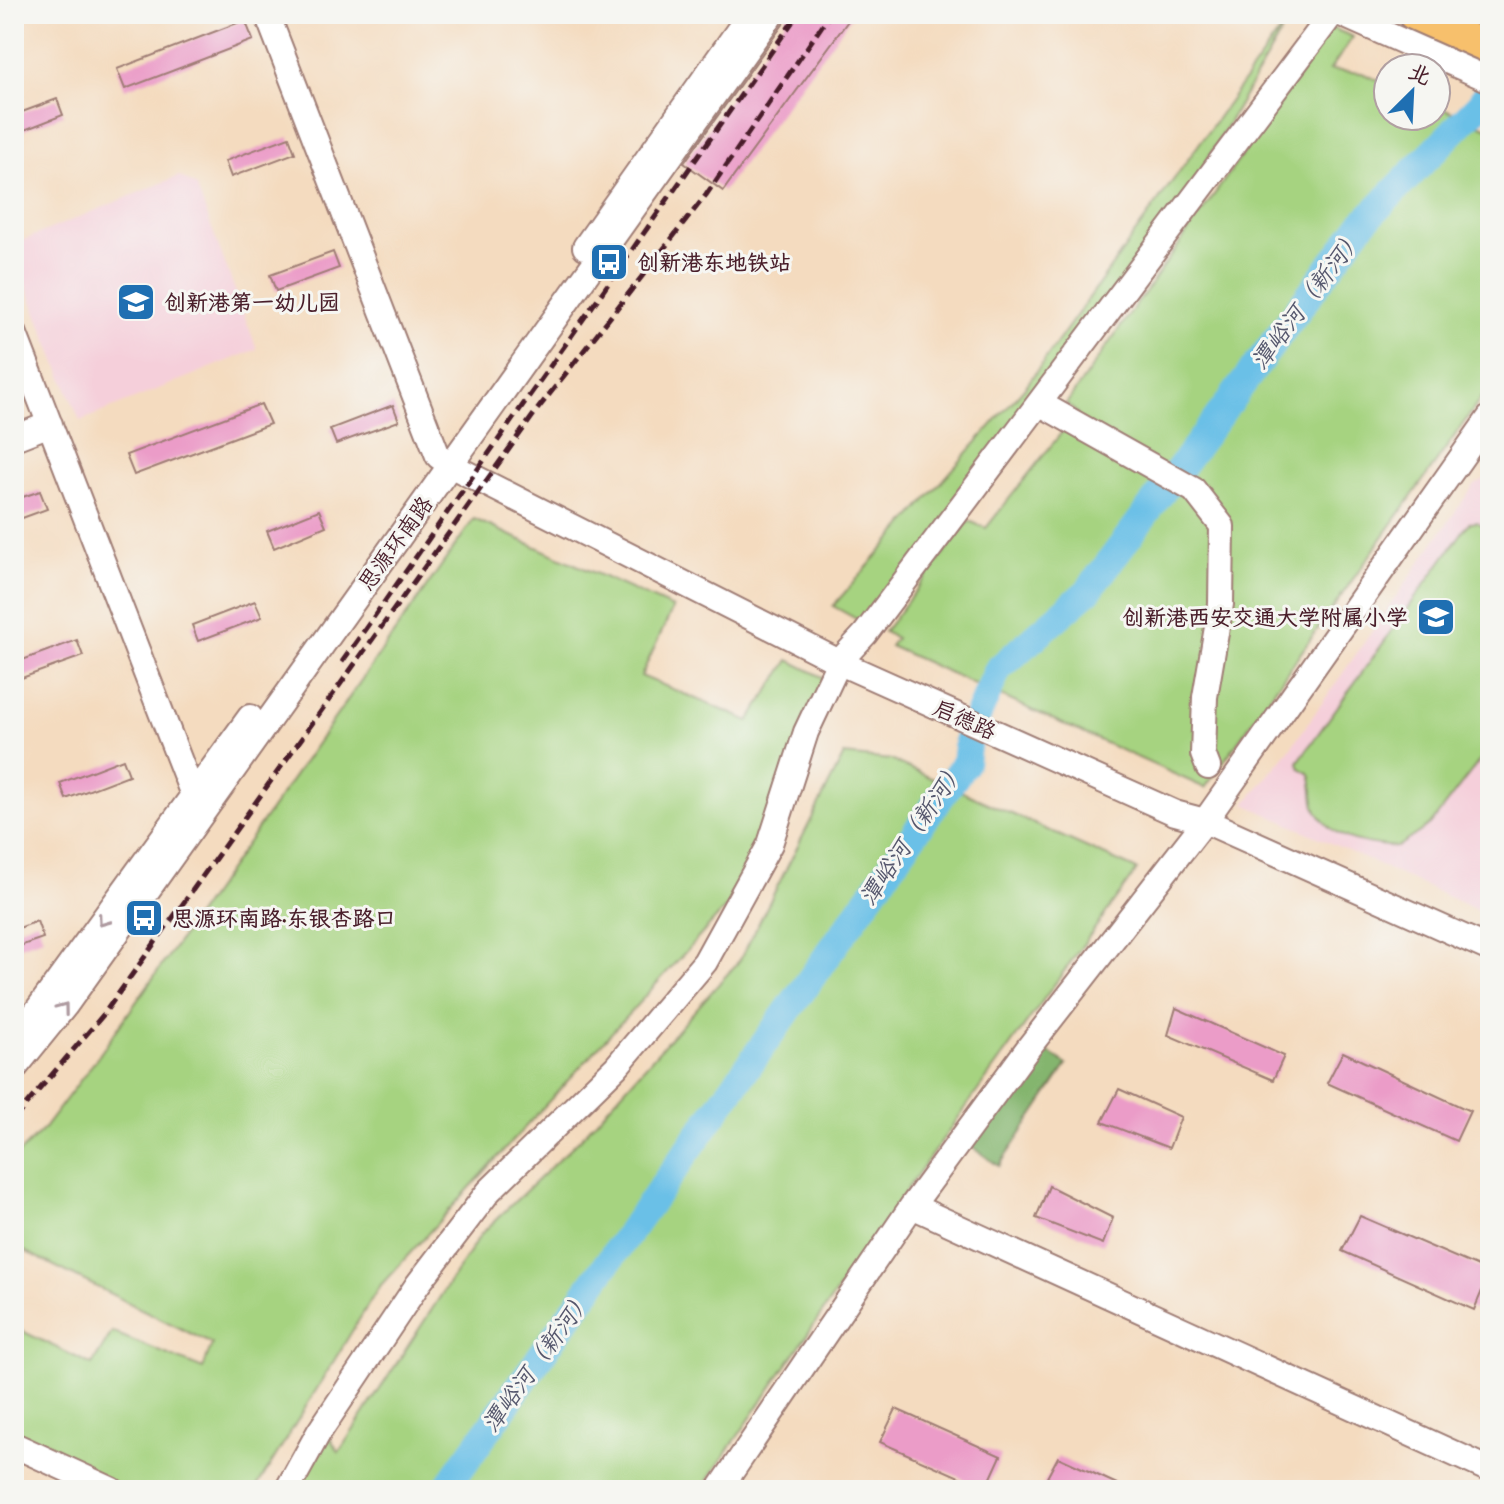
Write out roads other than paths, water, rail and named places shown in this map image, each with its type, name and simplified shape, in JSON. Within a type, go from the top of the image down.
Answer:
[{"type":"main road","points":[[1419,27],[1490,48]]},
{"type":"street","points":[[267,14],[444,460]]},
{"type":"street","name":"思源环南路","points":[[444,460],[750,14]]},
{"type":"street","name":"思源环南路","points":[[14,1042],[200,800],[444,460],[772,14]]},
{"type":"street","points":[[287,1490],[319,1432],[401,1309],[489,1191],[616,1067],[705,962],[770,844],[806,732],[843,664],[1332,14]]},
{"type":"street","points":[[1341,14],[1419,27],[1490,80]]},
{"type":"street","points":[[14,332],[200,800]]},
{"type":"street","points":[[1039,403],[1194,490],[1222,526],[1221,604],[1205,697],[1203,754],[1208,767]]},
{"type":"street","points":[[14,438],[50,424]]},
{"type":"street","points":[[719,1490],[912,1206],[1029,1047],[1205,821],[1486,433]]},
{"type":"street","name":"启德路","points":[[444,460],[843,664],[1175,813],[1205,821],[1490,949]]},
{"type":"street","name":"思源环南路","points":[[14,1069],[65,1006],[200,800]]},
{"type":"street","points":[[912,1206],[1490,1470]]},
{"type":"street","points":[[14,1445],[112,1490]]},
{"type":"waterway","name":"潭峪河（新河）","points":[[445,1490],[965,763],[968,738],[998,669],[1088,591],[1362,224],[1480,104],[1490,89]]},
{"type":"railway","points":[[342,662],[798,14]]},
{"type":"railway","points":[[14,1119],[103,1015],[537,410],[706,195],[830,14]]},
{"type":"place","name":"创新港东地铁站","points":[[609,262]]},
{"type":"place","name":"创新港第一幼儿园","points":[[136,302]]},
{"type":"place","name":"创新港西安交通大学附属小学","points":[[1436,617]]},
{"type":"place","name":"思源环南路·东银杏路口","points":[[144,918]]}]
